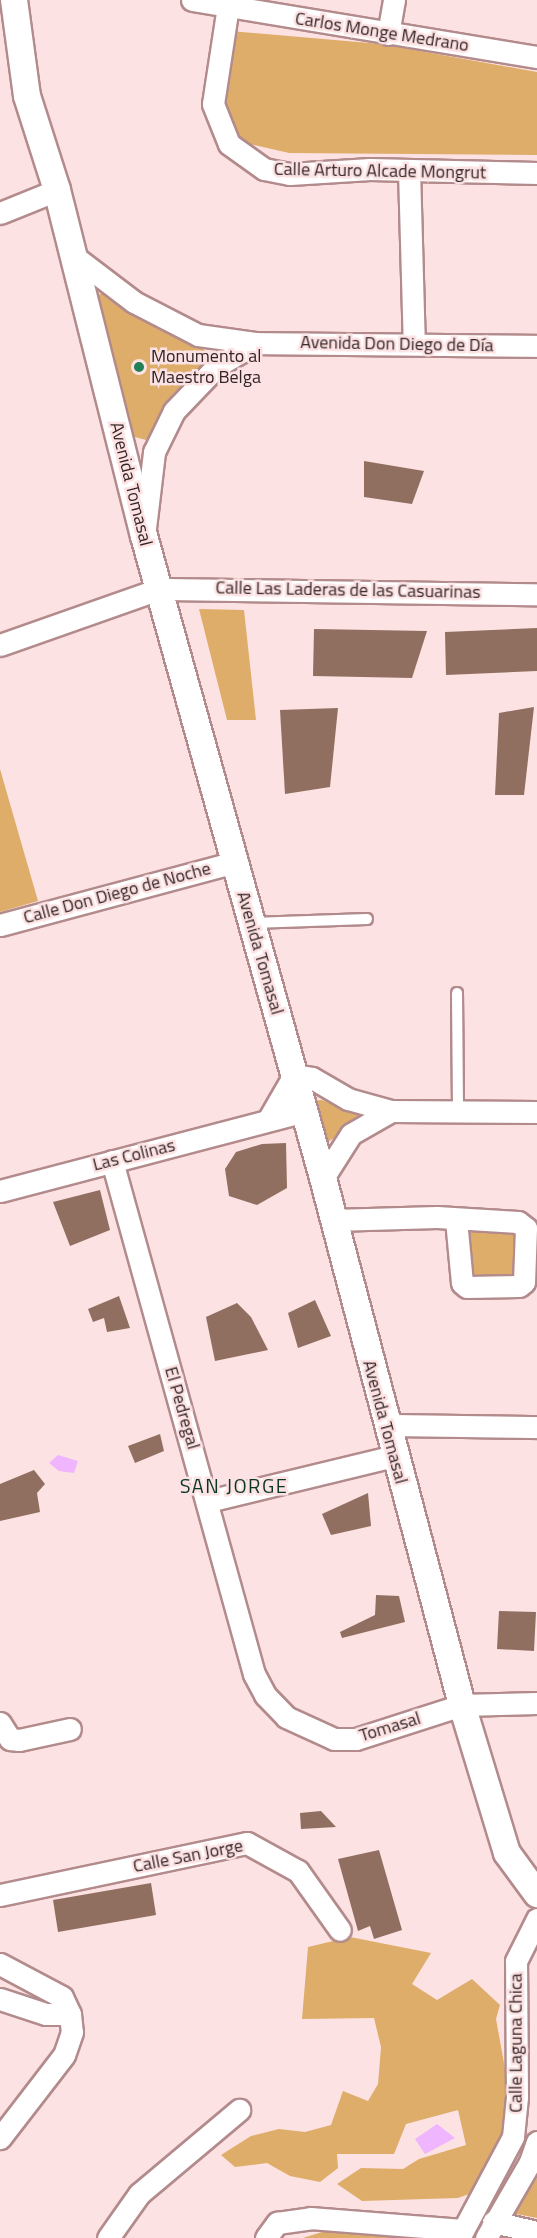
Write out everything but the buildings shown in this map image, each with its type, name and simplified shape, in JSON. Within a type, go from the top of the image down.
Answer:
[{"type":"street","name":"Avenida Tomasal","points":[[14,0],[27,96],[57,190],[144,536],[323,1178],[386,1425],[462,1705],[507,1853],[537,1894]]},
{"type":"street","name":"Carlos Monge Medrano","points":[[192,0],[537,57]]},
{"type":"street","points":[[388,34],[394,0]]},
{"type":"street","name":"Calle Arturo Alcade Mongrut","points":[[228,6],[213,104],[220,128],[244,157],[264,170],[291,174],[409,170],[537,173]]},
{"type":"street","points":[[409,170],[414,344]]},
{"type":"street","points":[[0,213],[57,190]]},
{"type":"street","name":"Avenida Don Diego de Día","points":[[75,257],[162,319],[198,335],[256,343],[537,346]]},
{"type":"street","points":[[144,536],[154,452],[174,411],[217,366],[256,343]]},
{"type":"street","points":[[0,645],[159,589]]},
{"type":"street","name":"Calle Las Laderas de las Casuarinas","points":[[159,589],[537,594]]},
{"type":"street","name":"Calle Don Diego de Noche","points":[[0,925],[235,862]]},
{"type":"street","points":[[268,1120],[294,1076],[312,1078],[348,1098],[390,1111],[537,1113]]},
{"type":"street","name":"Las Colinas","points":[[0,1191],[304,1111]]},
{"type":"street","points":[[323,1178],[351,1134],[390,1111]]},
{"type":"street","name":"El Pedregal","points":[[112,1161],[208,1501],[254,1674],[265,1695],[286,1717]]},
{"type":"street","points":[[333,1220],[456,1220]]},
{"type":"street","points":[[386,1425],[537,1427]]},
{"type":"street","points":[[208,1501],[394,1455]]},
{"type":"street","name":"Tomasal","points":[[286,1717],[334,1739],[356,1739],[462,1705],[537,1703]]},
{"type":"street","points":[[0,1723],[10,1739],[19,1740],[70,1729]]},
{"type":"street","name":"Calle San Jorge","points":[[0,1895],[247,1843],[298,1871],[340,1930]]},
{"type":"street","name":"Calle Laguna Chica","points":[[266,2238],[277,2223],[311,2218],[461,2234],[498,2171],[513,2137],[517,2097],[516,1961],[537,1919]]},
{"type":"street","points":[[0,1964],[48,1986],[62,1997],[70,2014],[72,2032],[64,2055],[0,2138]]},
{"type":"street","points":[[0,1999],[46,2014],[70,2014]]},
{"type":"street","points":[[108,2238],[139,2194],[239,2110]]},
{"type":"street","points":[[537,2142],[530,2162],[489,2230],[537,2232]]},
{"type":"lane","points":[[251,923],[367,919]]},
{"type":"lane","points":[[456,993],[458,1112]]},
{"type":"shaded area","points":[[230,31],[381,44],[537,72],[537,155],[289,153],[250,144],[228,127],[220,104]]},
{"type":"shaded area","points":[[105,290],[200,344],[205,351],[200,368],[172,395],[146,440],[131,436],[96,297]]},
{"type":"shaded area","points":[[199,609],[244,610],[256,720],[227,720]]},
{"type":"shaded area","points":[[0,769],[38,901],[0,912]]},
{"type":"shaded area","points":[[322,1100],[366,1118],[326,1143],[310,1101]]},
{"type":"shaded area","points":[[520,1229],[521,1279],[467,1279],[466,1230]]},
{"type":"shaded area","points":[[58,1455],[78,1461],[74,1473],[59,1471],[49,1463]]},
{"type":"shaded area","points":[[350,1937],[431,1953],[412,1984],[437,2000],[472,1979],[500,2005],[496,2019],[506,2074],[509,2120],[492,2162],[472,2193],[458,2198],[362,2201],[337,2184],[361,2168],[403,2169],[419,2159],[466,2145],[458,2110],[406,2124],[394,2154],[337,2154],[338,2168],[320,2182],[290,2176],[267,2163],[235,2167],[221,2155],[251,2136],[279,2129],[305,2132],[331,2125],[343,2091],[368,2101],[378,2084],[381,2047],[374,2018],[302,2019],[308,1947]]},
{"type":"shaded area","points":[[437,2124],[455,2138],[425,2154],[415,2139]]},
{"type":"shaded area","points":[[537,2178],[537,2218],[511,2213]]},
{"type":"shaded area","points":[[325,2231],[443,2234],[442,2238],[303,2238]]},
{"type":"place","name":"Monumento al Maestro Belga","points":[[139,367]]},
{"type":"district","name":"SAN JORGE","points":[[234,1485]]}]
